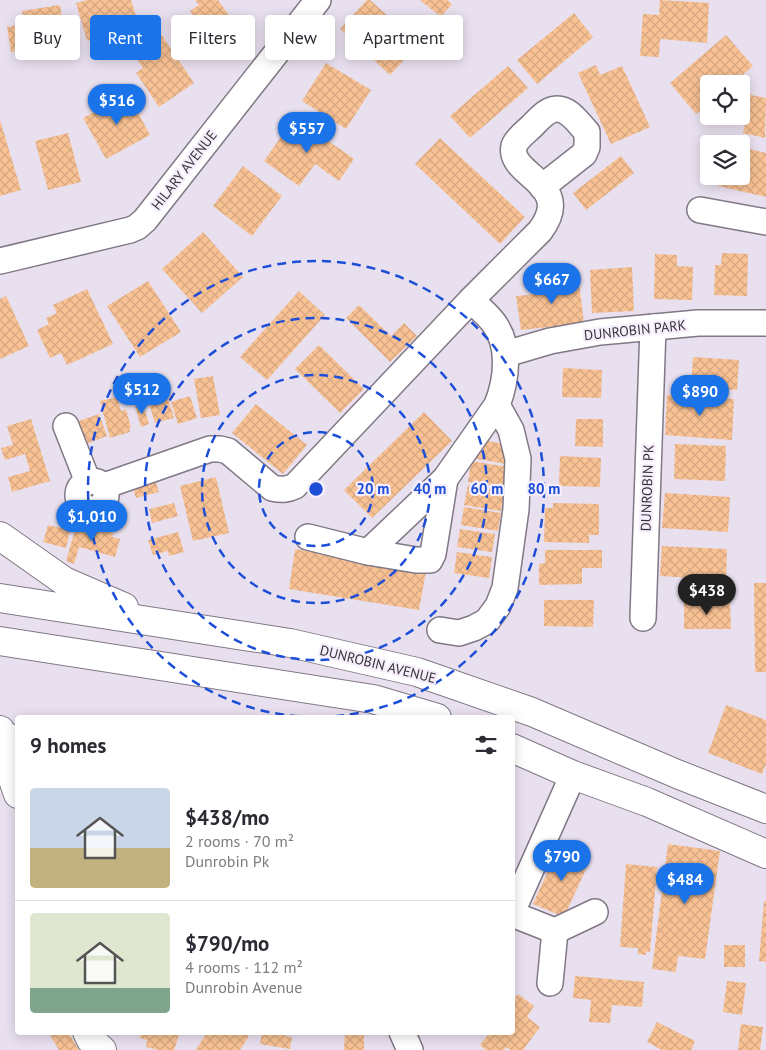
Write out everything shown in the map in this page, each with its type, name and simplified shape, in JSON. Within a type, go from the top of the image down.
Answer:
[{"type":"main road","points":[[0,536],[64,581],[108,601],[172,625]]},
{"type":"main road","name":"DUNROBIN AVENUE","points":[[0,598],[290,643],[417,672],[532,712],[766,809]]},
{"type":"main road","points":[[0,641],[373,699],[426,715]]},
{"type":"main road","points":[[5,736],[6,760],[15,786]]},
{"type":"main road","points":[[515,749],[573,775],[647,802],[766,854]]},
{"type":"main road","points":[[88,1035],[102,1050]]},
{"type":"street","name":"HILARY AVENUE","points":[[0,261],[137,227],[145,220],[318,0]]},
{"type":"street","points":[[66,426],[96,484],[210,449],[220,449],[228,451],[272,488],[281,490],[295,486],[471,300],[540,231],[548,220],[551,211],[551,202],[548,194],[542,188]]},
{"type":"street","points":[[700,210],[766,222]]},
{"type":"street","points":[[368,552],[445,479],[497,405],[501,395],[506,354],[502,338],[493,321],[471,300]]},
{"type":"street","name":"DUNROBIN PARK","points":[[506,354],[550,341],[600,332],[698,323],[766,322]]},
{"type":"street","name":"DUNROBIN PK","points":[[643,618],[653,327]]},
{"type":"street","points":[[440,630],[460,632],[474,628],[487,621],[498,606],[505,588],[516,510],[518,459],[511,430],[497,405]]},
{"type":"street","points":[[308,537],[368,552],[416,560],[430,560],[433,554],[445,479]]},
{"type":"street","points":[[515,906],[573,775]]},
{"type":"street","points":[[515,914],[555,931],[595,912]]},
{"type":"street","points":[[550,983],[555,931]]},
{"type":"street","points":[[403,1035],[410,1050]]},
{"type":"building","points":[[87,0],[131,0],[136,15],[90,15],[90,40],[87,41],[76,3]]},
{"type":"building","points":[[195,0],[218,0],[229,15],[193,15],[190,11],[199,5]]},
{"type":"building","points":[[367,0],[370,0],[387,15],[353,15]]},
{"type":"building","points":[[420,0],[447,0],[452,4],[443,15],[439,15]]},
{"type":"building","points":[[660,0],[709,3],[707,43],[660,39],[659,57],[640,56],[643,14],[659,15]]},
{"type":"building","points":[[60,5],[62,15],[23,15],[22,11]]},
{"type":"building","points":[[574,13],[593,37],[537,84],[517,60]]},
{"type":"building","points":[[345,24],[345,34],[340,29]]},
{"type":"building","points":[[15,26],[15,51],[11,52],[7,27]]},
{"type":"building","points":[[161,34],[171,49],[171,60],[179,60],[194,83],[159,107],[136,73],[143,68],[138,61],[161,60]]},
{"type":"building","points":[[726,35],[753,66],[742,75],[700,75],[700,111],[696,114],[670,83]]},
{"type":"building","points":[[374,60],[404,60],[390,75]]},
{"type":"building","points":[[326,63],[371,90],[346,129],[302,101]]},
{"type":"building","points":[[596,65],[600,75],[622,66],[650,127],[611,144],[578,73]]},
{"type":"building","points":[[508,66],[528,88],[470,138],[450,116]]},
{"type":"building","points":[[128,94],[150,135],[106,159],[83,118]]},
{"type":"building","points":[[750,95],[766,98],[765,138],[743,133],[745,125],[750,125]]},
{"type":"building","points":[[295,117],[354,159],[339,181],[315,164],[299,186],[264,161]]},
{"type":"building","points":[[0,120],[21,190],[0,196]]},
{"type":"building","points":[[68,133],[81,182],[48,190],[35,141]]},
{"type":"building","points":[[440,138],[525,217],[500,244],[415,164]]},
{"type":"building","points":[[750,149],[766,153],[766,197],[718,186],[750,185]]},
{"type":"building","points":[[621,156],[634,173],[586,210],[573,193]]},
{"type":"building","points":[[243,166],[282,196],[252,236],[213,206]]},
{"type":"building","points":[[203,232],[243,277],[202,313],[162,269]]},
{"type":"building","points":[[722,253],[748,254],[747,296],[714,295],[715,265],[721,265]]},
{"type":"building","points":[[655,254],[677,255],[677,266],[693,267],[692,300],[654,299]]},
{"type":"building","points":[[632,267],[634,311],[592,313],[590,270]]},
{"type":"building","points":[[578,275],[584,323],[521,330],[516,296],[536,294],[535,287],[557,285],[556,277]]},
{"type":"building","points":[[148,281],[181,332],[140,357],[107,306]]},
{"type":"building","points":[[87,289],[113,344],[67,365],[61,353],[50,358],[37,330],[49,324],[46,318],[57,313],[53,305]]},
{"type":"building","points":[[299,291],[325,315],[267,380],[240,357]]},
{"type":"building","points":[[6,296],[29,346],[0,359],[0,299]]},
{"type":"building","points":[[359,305],[391,336],[404,323],[417,336],[390,362],[346,318]]},
{"type":"building","points":[[319,345],[364,389],[340,413],[295,369]]},
{"type":"building","points":[[693,357],[739,360],[737,390],[691,387]]},
{"type":"building","points":[[563,368],[602,370],[601,398],[562,397]]},
{"type":"building","points":[[213,376],[220,415],[201,418],[194,379]]},
{"type":"building","points":[[167,395],[174,418],[155,423],[148,400]]},
{"type":"building","points":[[667,395],[734,399],[732,440],[665,435]]},
{"type":"building","points":[[190,396],[197,418],[178,424],[171,402]]},
{"type":"building","points":[[117,397],[121,411],[126,409],[131,428],[129,428],[130,432],[110,438],[100,401]]},
{"type":"building","points":[[143,404],[149,424],[141,427],[135,406]]},
{"type":"building","points":[[256,404],[307,445],[283,474],[232,433]]},
{"type":"building","points":[[424,412],[452,441],[372,518],[344,490]]},
{"type":"building","points":[[99,414],[107,436],[81,446],[73,423]]},
{"type":"building","points":[[31,419],[50,481],[12,492],[8,477],[30,471],[25,454],[5,460],[1,448],[13,445],[7,426]]},
{"type":"building","points":[[576,419],[603,419],[603,447],[575,446]]},
{"type":"building","points":[[475,439],[510,445],[506,464],[472,458]]},
{"type":"building","points":[[675,444],[726,446],[725,481],[674,479]]},
{"type":"building","points":[[560,456],[601,458],[600,487],[559,486]]},
{"type":"building","points":[[471,461],[508,467],[504,488],[468,482]]},
{"type":"building","points":[[216,477],[229,533],[193,541],[180,486]]},
{"type":"building","points":[[155,479],[159,492],[136,498],[132,486]]},
{"type":"building","points":[[468,485],[504,491],[501,511],[464,505]]},
{"type":"building","points":[[665,493],[730,497],[728,532],[662,528]]},
{"type":"building","points":[[174,503],[178,516],[152,523],[149,509]]},
{"type":"building","points":[[553,503],[599,504],[599,535],[589,535],[589,543],[544,542],[545,508],[553,508]]},
{"type":"building","points":[[464,507],[501,513],[498,531],[461,525]]},
{"type":"building","points":[[77,523],[113,533],[112,537],[120,539],[115,557],[79,547],[74,564],[66,561]]},
{"type":"building","points":[[61,524],[71,527],[66,548],[43,542],[48,525],[60,528]]},
{"type":"building","points":[[460,529],[495,534],[492,552],[457,547]]},
{"type":"building","points":[[178,532],[184,552],[169,556],[168,551],[153,555],[148,540]]},
{"type":"building","points":[[662,546],[727,549],[726,580],[660,576]]},
{"type":"building","points":[[295,549],[426,571],[419,610],[289,589]]},
{"type":"building","points":[[545,550],[602,550],[602,568],[582,568],[582,584],[539,585],[539,564],[545,563]]},
{"type":"building","points":[[457,552],[492,557],[489,578],[454,573]]},
{"type":"building","points":[[754,583],[766,583],[766,672],[755,672]]},
{"type":"building","points":[[544,600],[594,600],[593,627],[544,626]]},
{"type":"building","points":[[684,602],[730,602],[731,629],[684,629]]},
{"type":"building","points":[[726,705],[766,720],[766,764],[762,774],[708,753]]},
{"type":"building","points":[[668,844],[720,851],[705,959],[678,956],[676,972],[652,969]]},
{"type":"building","points":[[559,847],[590,860],[564,917],[533,904]]},
{"type":"building","points":[[626,864],[657,867],[650,952],[646,951],[646,955],[638,954],[638,948],[620,947]]},
{"type":"building","points":[[764,901],[766,901],[766,962],[759,961]]},
{"type":"building","points":[[724,945],[745,945],[745,967],[724,967]]},
{"type":"building","points":[[575,976],[644,982],[642,1007],[612,1005],[610,1023],[589,1022],[591,1000],[573,998]]},
{"type":"building","points":[[727,981],[746,983],[742,1015],[723,1012]]},
{"type":"building","points":[[518,994],[534,1006],[527,1017],[540,1027],[523,1050],[511,1050],[506,1047],[504,1050],[486,1050],[480,1045],[488,1035],[515,1035],[515,998]]},
{"type":"building","points":[[657,1022],[695,1041],[691,1050],[662,1050],[647,1042]]},
{"type":"building","points":[[741,1024],[763,1027],[760,1050],[738,1050]]},
{"type":"building","points":[[50,1035],[70,1035],[79,1050],[59,1050]]},
{"type":"building","points":[[140,1035],[179,1035],[174,1050],[158,1050],[146,1047],[147,1040],[140,1038]]},
{"type":"building","points":[[205,1035],[249,1036],[240,1050],[196,1050]]},
{"type":"building","points":[[262,1035],[285,1035],[292,1037],[290,1049],[260,1044]]},
{"type":"building","points":[[345,1035],[364,1035],[364,1050],[344,1050]]}]
